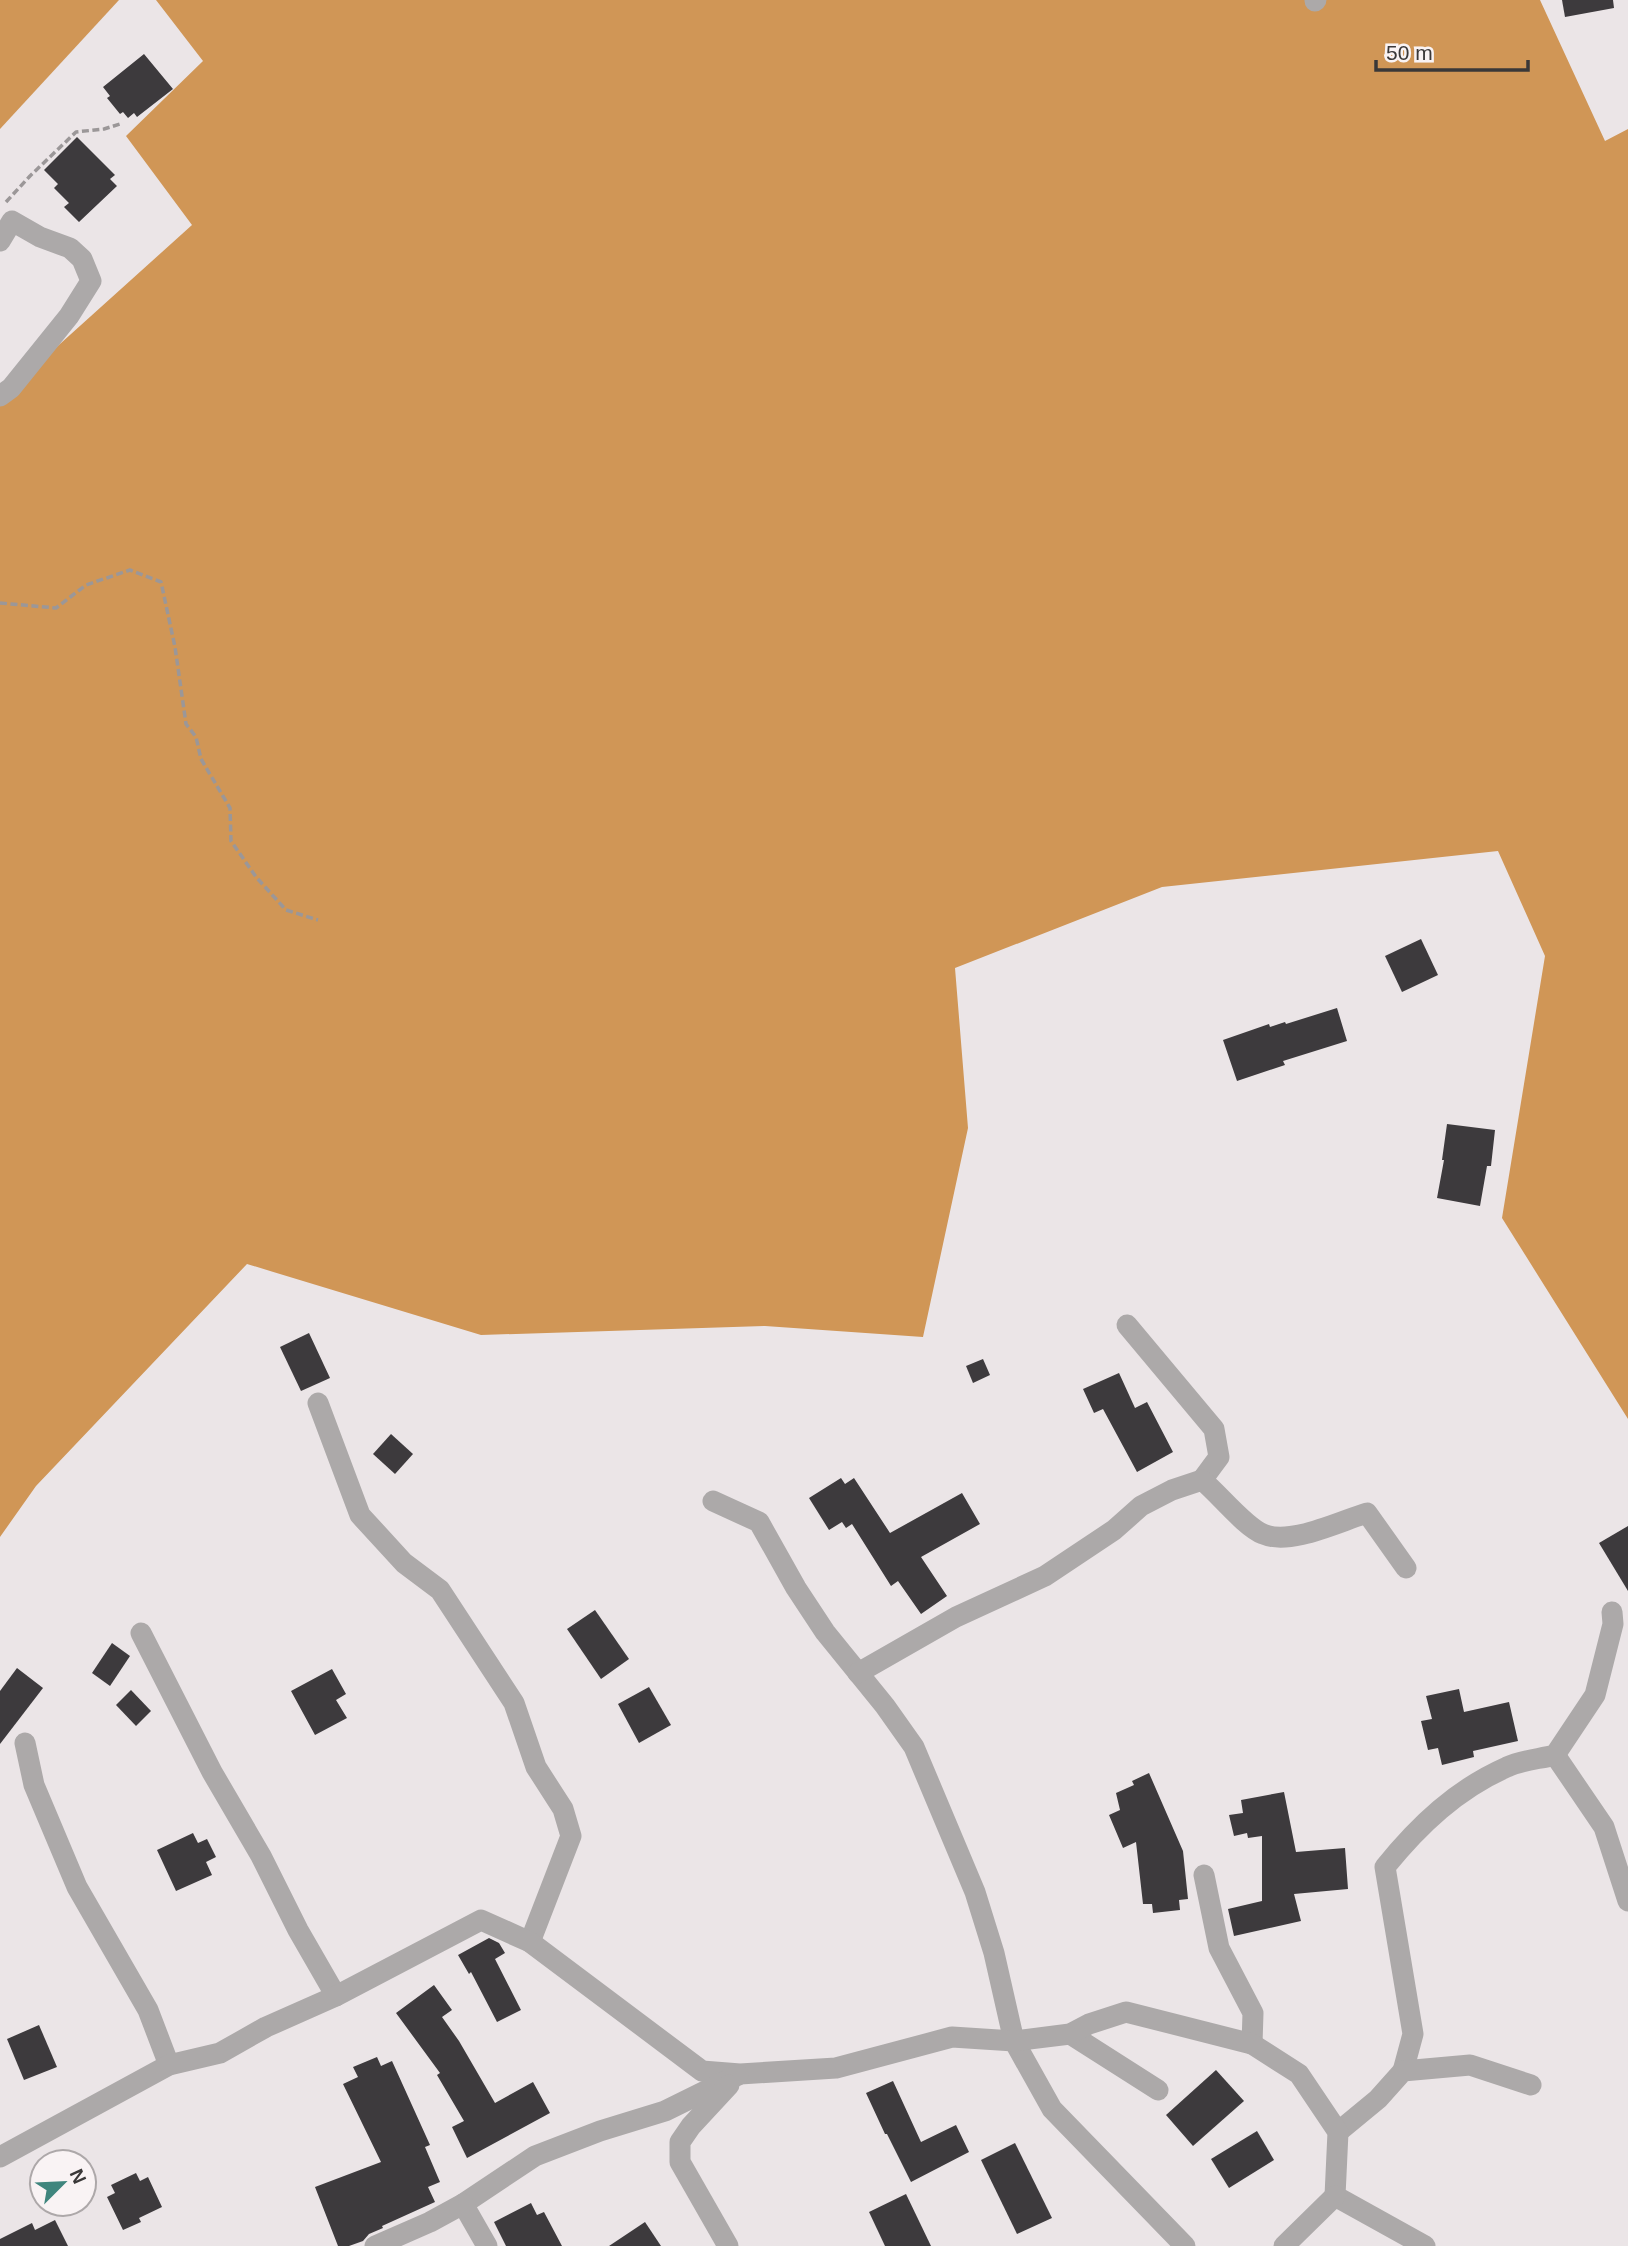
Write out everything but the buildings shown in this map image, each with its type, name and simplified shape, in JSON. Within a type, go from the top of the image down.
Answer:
[{"type":"street","points":[[0,241],[12,221],[40,237],[70,248],[82,260],[91,281],[69,316],[11,388],[0,396]]},
{"type":"street","points":[[858,1673],[956,1617],[1045,1576],[1114,1530],[1141,1506],[1172,1490],[1202,1480],[1219,1457],[1214,1429],[1127,1325]]},
{"type":"street","points":[[318,1403],[360,1515],[404,1563],[440,1590],[514,1703],[536,1767],[563,1810],[571,1836],[530,1942]]},
{"type":"street","points":[[1202,1480],[1262,1534],[1281,1539],[1367,1513],[1406,1568]]},
{"type":"street","points":[[713,1501],[759,1522],[825,1632],[886,1706],[914,1747],[975,1892],[994,1953],[1014,2041],[1052,2109],[1185,2246]]},
{"type":"street","points":[[1338,2133],[1378,2099],[1403,2071],[1413,2034],[1385,1867],[1411,1835],[1451,1798],[1508,1766],[1555,1755],[1595,1695],[1613,1624],[1612,1612]]},
{"type":"street","points":[[141,1633],[212,1772],[261,1856],[335,1996]]},
{"type":"street","points":[[25,1743],[34,1785],[76,1887],[148,2010],[169,2065]]},
{"type":"street","points":[[1555,1755],[1604,1827],[1628,1901]]},
{"type":"street","points":[[1204,1875],[1219,1948],[1253,2013],[1252,2044]]},
{"type":"street","points":[[0,2157],[169,2065],[220,2053],[266,2027],[335,1996],[481,1920],[530,1942],[702,2071],[740,2074],[836,2068],[951,2037],[1014,2041],[1070,2034],[1126,2011],[1252,2044],[1299,2074],[1338,2133],[1335,2196],[1284,2246]]},
{"type":"street","points":[[1070,2034],[1158,2090]]},
{"type":"street","points":[[1403,2071],[1470,2065],[1531,2085]]},
{"type":"street","points":[[375,2246],[463,2204],[535,2156],[665,2111],[740,2074]]},
{"type":"street","points":[[728,2246],[680,2162],[680,2142],[691,2126],[740,2074]]},
{"type":"street","points":[[1335,2196],[1425,2246]]},
{"type":"street","points":[[463,2204],[487,2246]]},
{"type":"path","points":[[12,221],[6,202],[57,149],[76,132],[120,124]]},
{"type":"path","points":[[0,603],[56,608],[86,585],[130,570],[161,582],[175,647],[186,724],[196,737],[201,759],[230,808],[231,841],[256,877],[286,910],[318,920]]},
{"type":"shaded area","points":[[0,0],[119,0],[0,129]]},
{"type":"shaded area","points":[[156,0],[1540,0],[1605,141],[1628,129],[1628,1419],[1502,1218],[1545,956],[1498,851],[1162,887],[955,968],[968,1128],[923,1337],[765,1326],[481,1335],[247,1264],[36,1486],[0,1537],[0,398],[192,225],[126,136],[203,61]]}]
